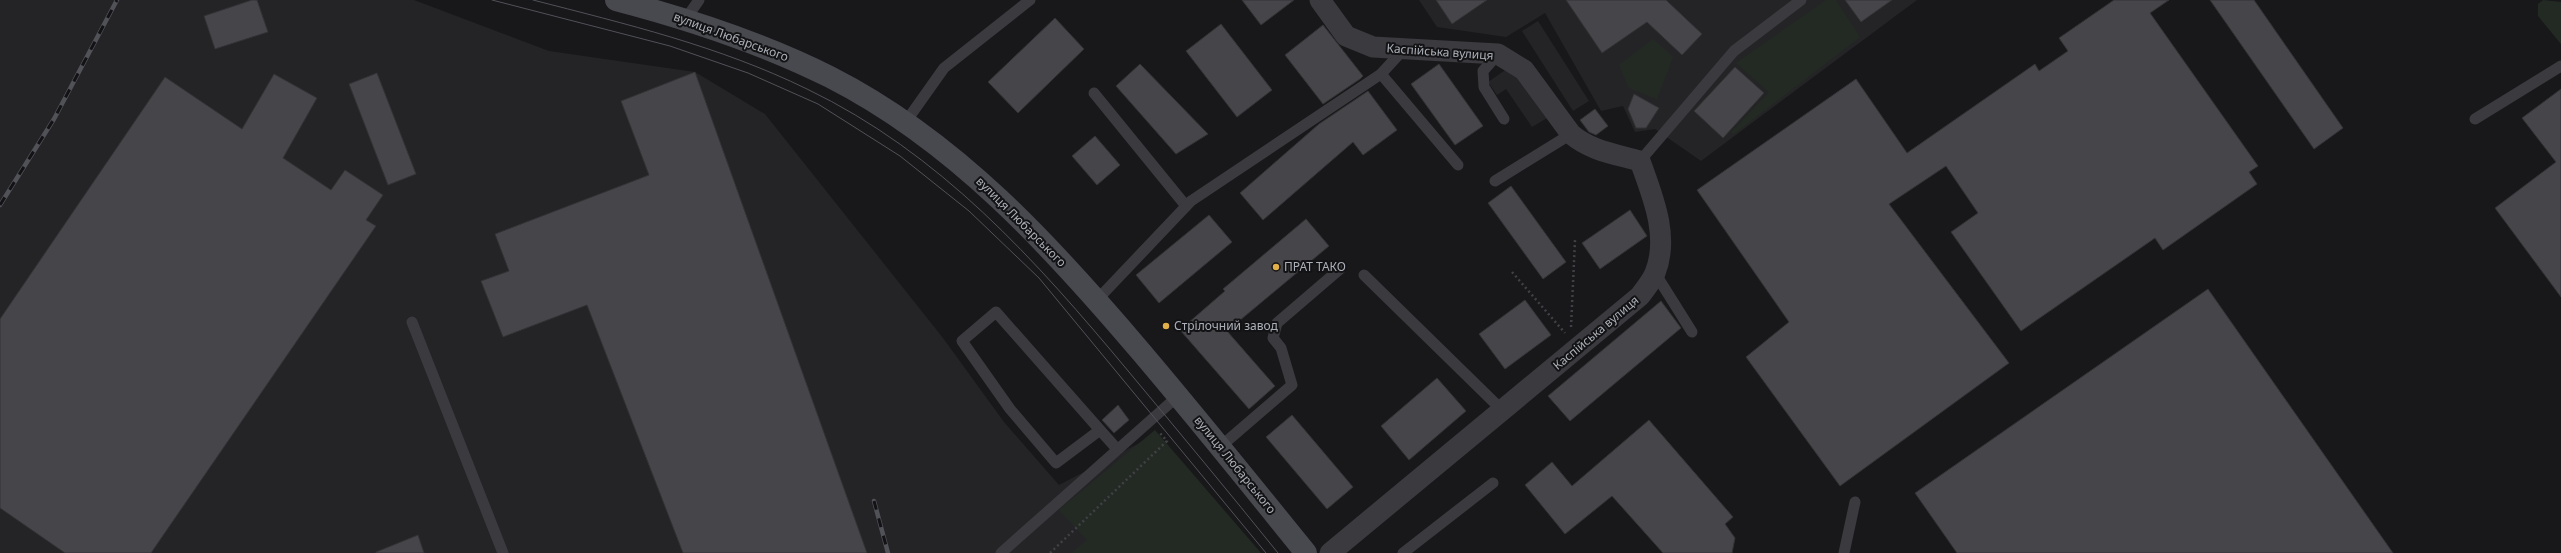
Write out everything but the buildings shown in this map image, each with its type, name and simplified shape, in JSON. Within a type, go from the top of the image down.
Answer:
[{"type":"main road","name":"вулиця Любарського","points":[[616,0],[648,4],[685,20],[759,45],[831,78],[905,123],[978,178],[1024,222],[1097,300],[1178,396],[1306,553]]},
{"type":"street","name":"Каспійська вулиця","points":[[1320,0],[1346,36],[1373,47],[1403,50],[1465,51],[1498,54],[1524,70],[1571,134],[1599,151],[1640,160],[1657,211],[1660,250],[1655,273],[1640,296],[1576,343],[1503,411],[1330,553]]},
{"type":"lane","points":[[685,20],[699,0]]},
{"type":"lane","points":[[905,123],[944,68],[1030,0]]},
{"type":"lane","points":[[1640,160],[1734,51],[1802,0]]},
{"type":"lane","points":[[1097,300],[1186,206],[1381,74],[1403,50]]},
{"type":"lane","points":[[1498,54],[1483,70],[1484,87],[1504,119]]},
{"type":"lane","points":[[2475,119],[2561,66]]},
{"type":"lane","points":[[1381,74],[1458,165]]},
{"type":"lane","points":[[1094,92],[1186,206]]},
{"type":"lane","points":[[1495,181],[1571,134]]},
{"type":"lane","points":[[1220,447],[1292,385],[1280,348],[1273,338],[1277,323],[1340,269]]},
{"type":"lane","points":[[1655,273],[1692,332]]},
{"type":"lane","points":[[1364,275],[1503,411]]},
{"type":"lane","points":[[1100,430],[1056,464],[1010,408],[962,342],[996,312],[1100,430],[1117,450]]},
{"type":"lane","points":[[412,322],[503,553]]},
{"type":"lane","points":[[1001,553],[1149,420],[1178,396]]},
{"type":"lane","points":[[1407,552],[1493,483]]},
{"type":"lane","points":[[1844,553],[1855,502]]},
{"type":"path","points":[[1575,240],[1576,343]]},
{"type":"path","points":[[1512,272],[1576,343]]},
{"type":"path","points":[[1050,553],[1167,441],[1149,420]]},
{"type":"shaded area","points":[[0,0],[414,0],[549,51],[695,72],[765,114],[943,338],[1004,422],[1059,485],[1145,440],[1237,553],[0,553]]},
{"type":"shaded area","points":[[1419,0],[1917,0],[1701,161],[1655,129],[1635,132],[1623,106],[1601,111],[1545,13],[1506,37],[1437,27]]},
{"type":"shaded area","points":[[1826,0],[1836,0],[1860,37],[1734,134],[1731,132],[1769,92],[1736,63]]},
{"type":"shaded area","points":[[2543,0],[2561,2],[2561,44],[2538,16],[2538,4]]},
{"type":"shaded area","points":[[1538,21],[1589,101],[1573,111],[1522,31]]},
{"type":"shaded area","points":[[1653,39],[1673,57],[1657,99],[1629,88],[1619,65]]},
{"type":"shaded area","points":[[1511,66],[1547,118],[1532,127],[1506,89],[1497,95],[1488,82]]},
{"type":"shaded area","points":[[1155,430],[1261,553],[1072,553],[1087,540],[1059,510]]},
{"type":"tram line","points":[[492,0],[670,46],[748,73],[818,104],[900,156],[969,211],[1039,278],[1266,553]]},
{"type":"tram line","points":[[533,0],[672,37],[740,60],[807,89],[855,115],[900,144],[943,177],[983,212],[1058,289],[1094,330],[1278,553]]},
{"type":"railway","points":[[0,205],[54,119],[117,0]]},
{"type":"railway","points":[[874,501],[888,553]]},
{"type":"place","name":"ПРАТ ТАКО","points":[[1276,267]]},
{"type":"place","name":"Стрілочний завод","points":[[1166,326]]}]
